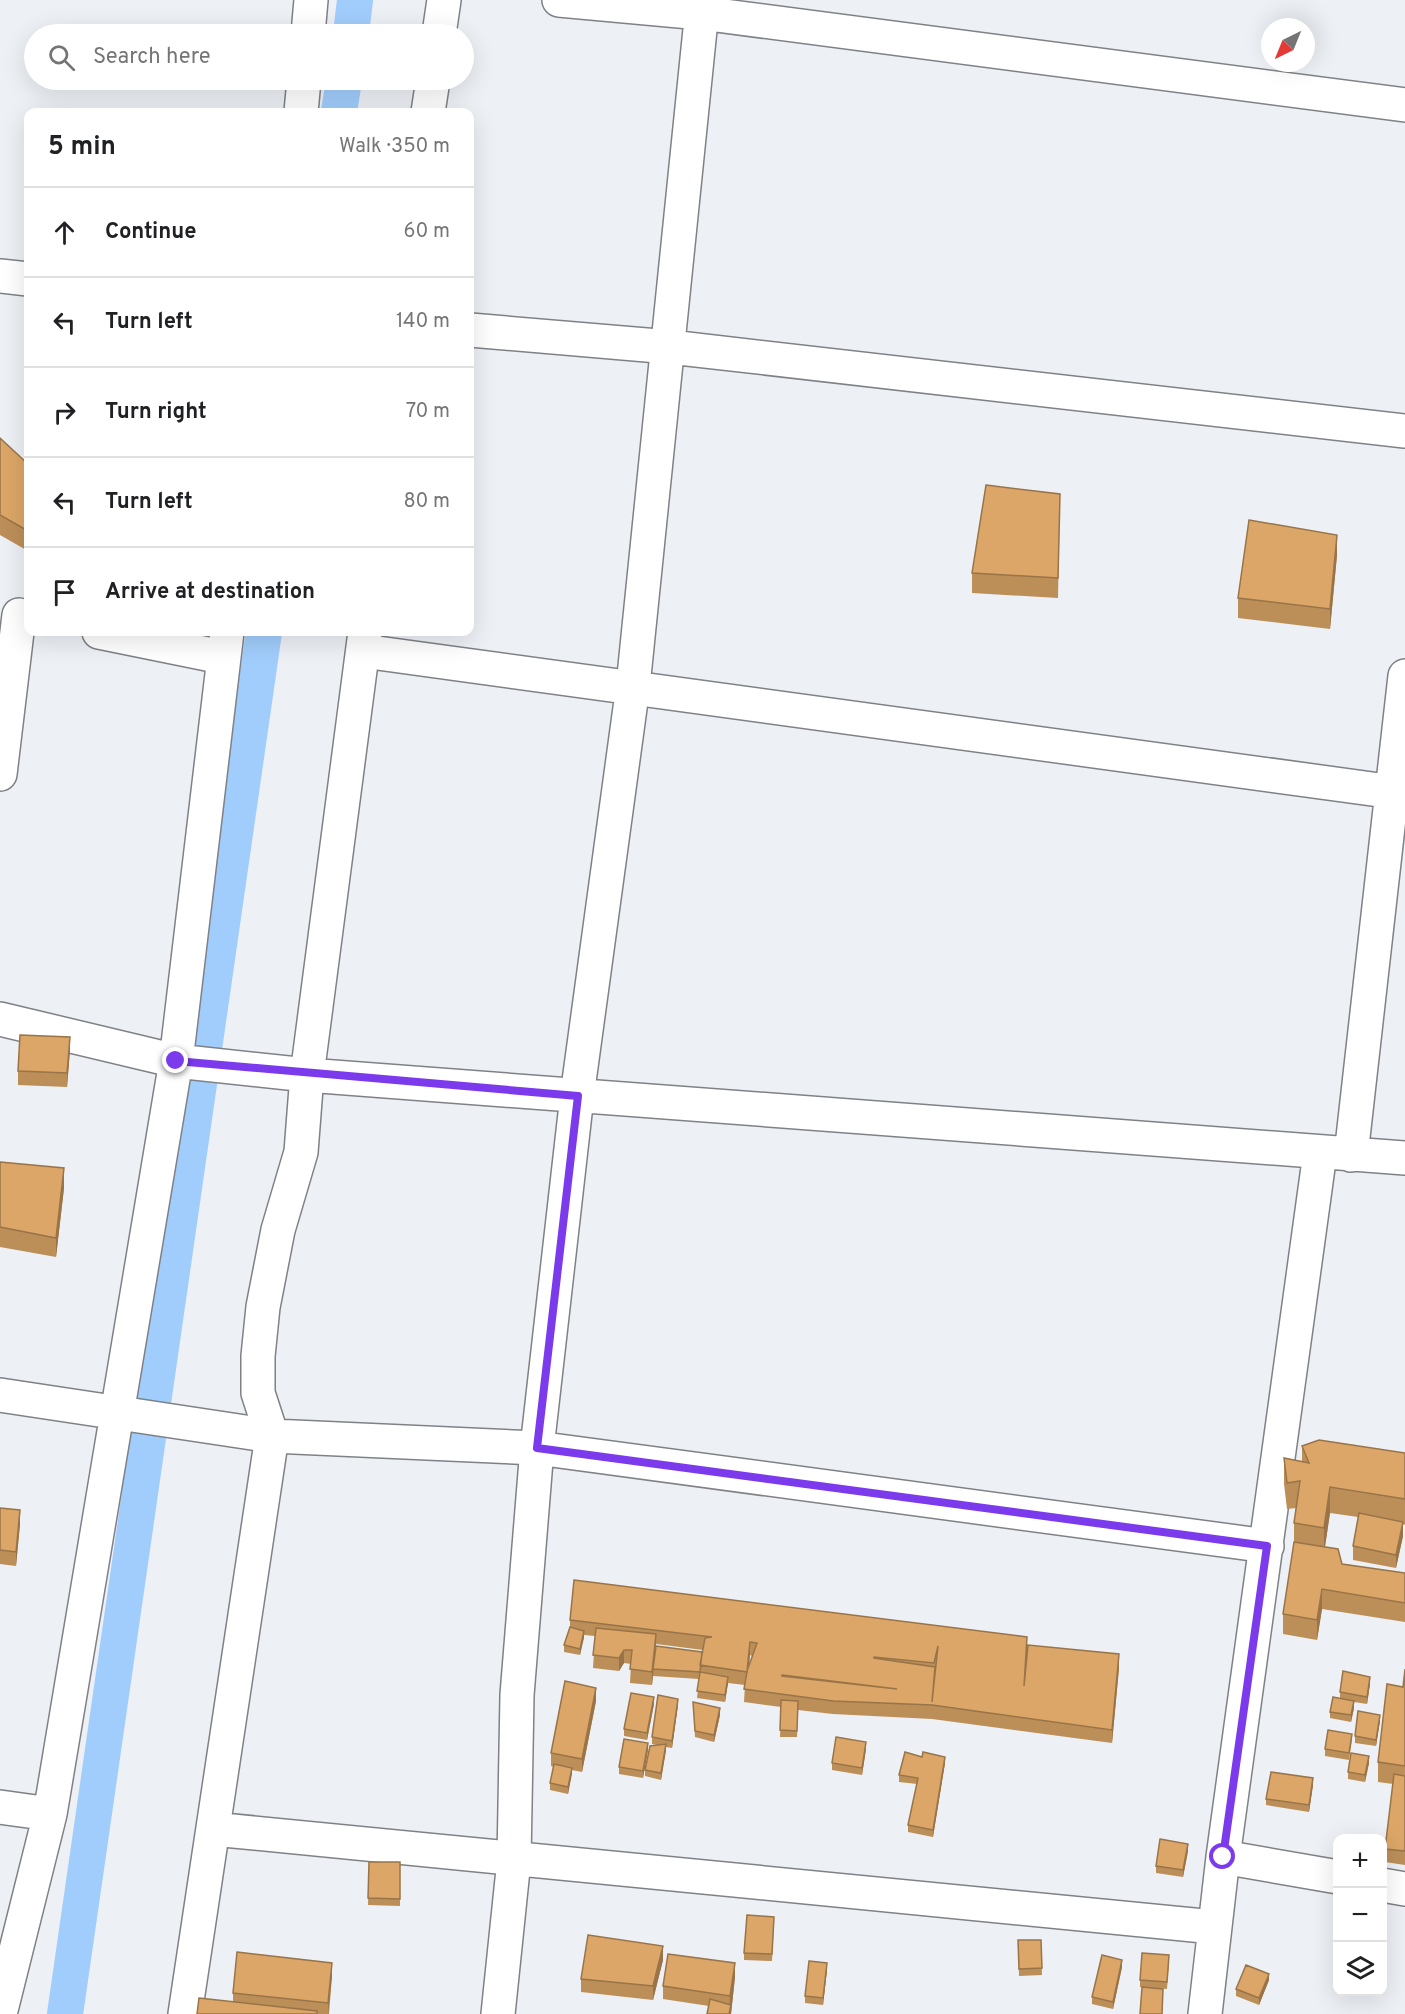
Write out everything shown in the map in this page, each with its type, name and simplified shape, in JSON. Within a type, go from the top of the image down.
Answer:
[{"type":"street","points":[[309,24],[312,0]]},
{"type":"street","points":[[440,24],[444,0]]},
{"type":"street","points":[[559,0],[702,6],[1405,105]]},
{"type":"street","points":[[498,2014],[514,1860],[517,1695],[537,1448],[578,1096],[633,686],[670,347],[702,6]]},
{"type":"street","points":[[301,108],[303,90]]},
{"type":"street","points":[[429,108],[431,90]]},
{"type":"street","points":[[0,276],[24,279]]},
{"type":"street","points":[[474,330],[670,347],[1405,431]]},
{"type":"street","points":[[0,774],[16,614]]},
{"type":"street","points":[[0,2014],[50,1814],[176,1061],[225,644],[141,636]]},
{"type":"street","points":[[185,2014],[273,1436],[258,1393],[263,1307],[278,1230],[301,1152],[308,1075],[364,641],[633,686],[1394,792]]},
{"type":"street","points":[[1205,2014],[1223,1857],[1267,1546],[1336,1154],[1394,792],[1405,676]]},
{"type":"street","points":[[0,1019],[176,1061],[308,1075],[1405,1158]]},
{"type":"street","points":[[0,1395],[273,1436],[537,1448],[1267,1546]]},
{"type":"street","points":[[0,1807],[50,1814]]},
{"type":"street","points":[[213,1829],[1214,1927]]},
{"type":"street","points":[[1223,1857],[1333,1876]]},
{"type":"street","points":[[1387,1886],[1405,1889]]},
{"type":"building","points":[[0,438],[24,460],[24,529],[0,515]]},
{"type":"building","points":[[986,485],[1060,494],[1058,578],[972,573]]},
{"type":"building","points":[[1249,520],[1337,535],[1330,609],[1238,598]]},
{"type":"building","points":[[20,1035],[70,1037],[67,1073],[18,1071]]},
{"type":"building","points":[[0,1162],[64,1168],[56,1238],[0,1227]]},
{"type":"building","points":[[1319,1440],[1405,1453],[1405,1499],[1330,1487],[1324,1528],[1294,1523],[1300,1481],[1287,1483],[1284,1458],[1309,1463],[1302,1446]]},
{"type":"building","points":[[0,1508],[20,1510],[16,1552],[0,1550]]},
{"type":"building","points":[[1359,1513],[1403,1522],[1396,1555],[1353,1546]]},
{"type":"building","points":[[1294,1542],[1338,1549],[1342,1564],[1405,1573],[1405,1603],[1322,1589],[1317,1620],[1283,1614]]},
{"type":"building","points":[[574,1580],[1027,1637],[1024,1686],[1028,1645],[1119,1654],[1112,1730],[932,1705],[833,1701],[744,1689],[747,1672],[700,1665],[705,1638],[712,1637],[570,1620]],"holes":[[[750,1642],[757,1643],[747,1671]],[[938,1646],[932,1702],[935,1667],[874,1657],[934,1663]],[[782,1675],[897,1689],[782,1676]]]},
{"type":"building","points":[[570,1627],[584,1631],[580,1649],[564,1645]]},
{"type":"building","points":[[596,1628],[656,1634],[652,1672],[630,1669],[632,1650],[624,1650],[619,1658],[593,1655]]},
{"type":"building","points":[[656,1646],[702,1652],[700,1672],[653,1669]]},
{"type":"building","points":[[1405,1669],[1405,1766],[1378,1762],[1387,1684],[1403,1687]]},
{"type":"building","points":[[1343,1671],[1370,1677],[1367,1697],[1340,1692]]},
{"type":"building","points":[[700,1672],[728,1677],[725,1695],[697,1691]]},
{"type":"building","points":[[565,1681],[596,1688],[582,1759],[551,1753]]},
{"type":"building","points":[[631,1693],[654,1697],[647,1733],[624,1729]]},
{"type":"building","points":[[658,1695],[678,1699],[672,1741],[652,1737]]},
{"type":"building","points":[[1333,1697],[1354,1701],[1351,1715],[1330,1712]]},
{"type":"building","points":[[781,1700],[798,1701],[797,1731],[780,1730]]},
{"type":"building","points":[[693,1702],[720,1708],[714,1735],[695,1731]]},
{"type":"building","points":[[1358,1711],[1380,1715],[1376,1740],[1355,1736]]},
{"type":"building","points":[[1328,1730],[1352,1734],[1349,1753],[1325,1749]]},
{"type":"building","points":[[836,1737],[866,1742],[862,1768],[832,1763]]},
{"type":"building","points":[[624,1739],[648,1743],[643,1771],[619,1767]]},
{"type":"building","points":[[666,1744],[661,1773],[645,1770],[650,1746]]},
{"type":"building","points":[[905,1752],[922,1757],[923,1752],[945,1757],[933,1830],[908,1825],[918,1778],[899,1775]]},
{"type":"building","points":[[1351,1753],[1369,1756],[1365,1775],[1348,1772]]},
{"type":"building","points":[[554,1764],[572,1768],[568,1787],[550,1783]]},
{"type":"building","points":[[1271,1772],[1313,1778],[1309,1805],[1266,1799]]},
{"type":"building","points":[[1394,1774],[1405,1776],[1405,1851],[1387,1849]]},
{"type":"building","points":[[1160,1839],[1188,1844],[1183,1870],[1156,1866]]},
{"type":"building","points":[[369,1862],[400,1862],[400,1899],[368,1898]]},
{"type":"building","points":[[747,1915],[774,1917],[772,1954],[744,1953]]},
{"type":"building","points":[[588,1935],[663,1946],[653,1986],[581,1979]]},
{"type":"building","points":[[1018,1940],[1041,1940],[1042,1968],[1019,1969]]},
{"type":"building","points":[[237,1952],[332,1963],[328,2003],[233,1993]]},
{"type":"building","points":[[1142,1953],[1169,1955],[1167,1982],[1140,1980]]},
{"type":"building","points":[[668,1954],[735,1963],[730,1996],[663,1986]]},
{"type":"building","points":[[1102,1955],[1122,1960],[1113,2002],[1092,1997]]},
{"type":"building","points":[[809,1961],[827,1963],[823,1998],[805,1996]]},
{"type":"building","points":[[1246,1965],[1269,1974],[1259,1998],[1236,1989]]},
{"type":"building","points":[[1142,1987],[1163,1989],[1162,2014],[1140,2014]]},
{"type":"building","points":[[199,1998],[317,2011],[317,2014],[197,2014]]},
{"type":"building","points":[[710,1999],[731,2005],[729,2014],[707,2014]]},
{"type":"waterway","points":[[352,24],[355,0]]},
{"type":"waterway","points":[[340,108],[342,90]]},
{"type":"waterway","points":[[65,2014],[263,636]]},
{"type":"route","points":[[176,1061],[308,1075],[578,1096],[537,1448],[1267,1546],[1223,1857]]}]
